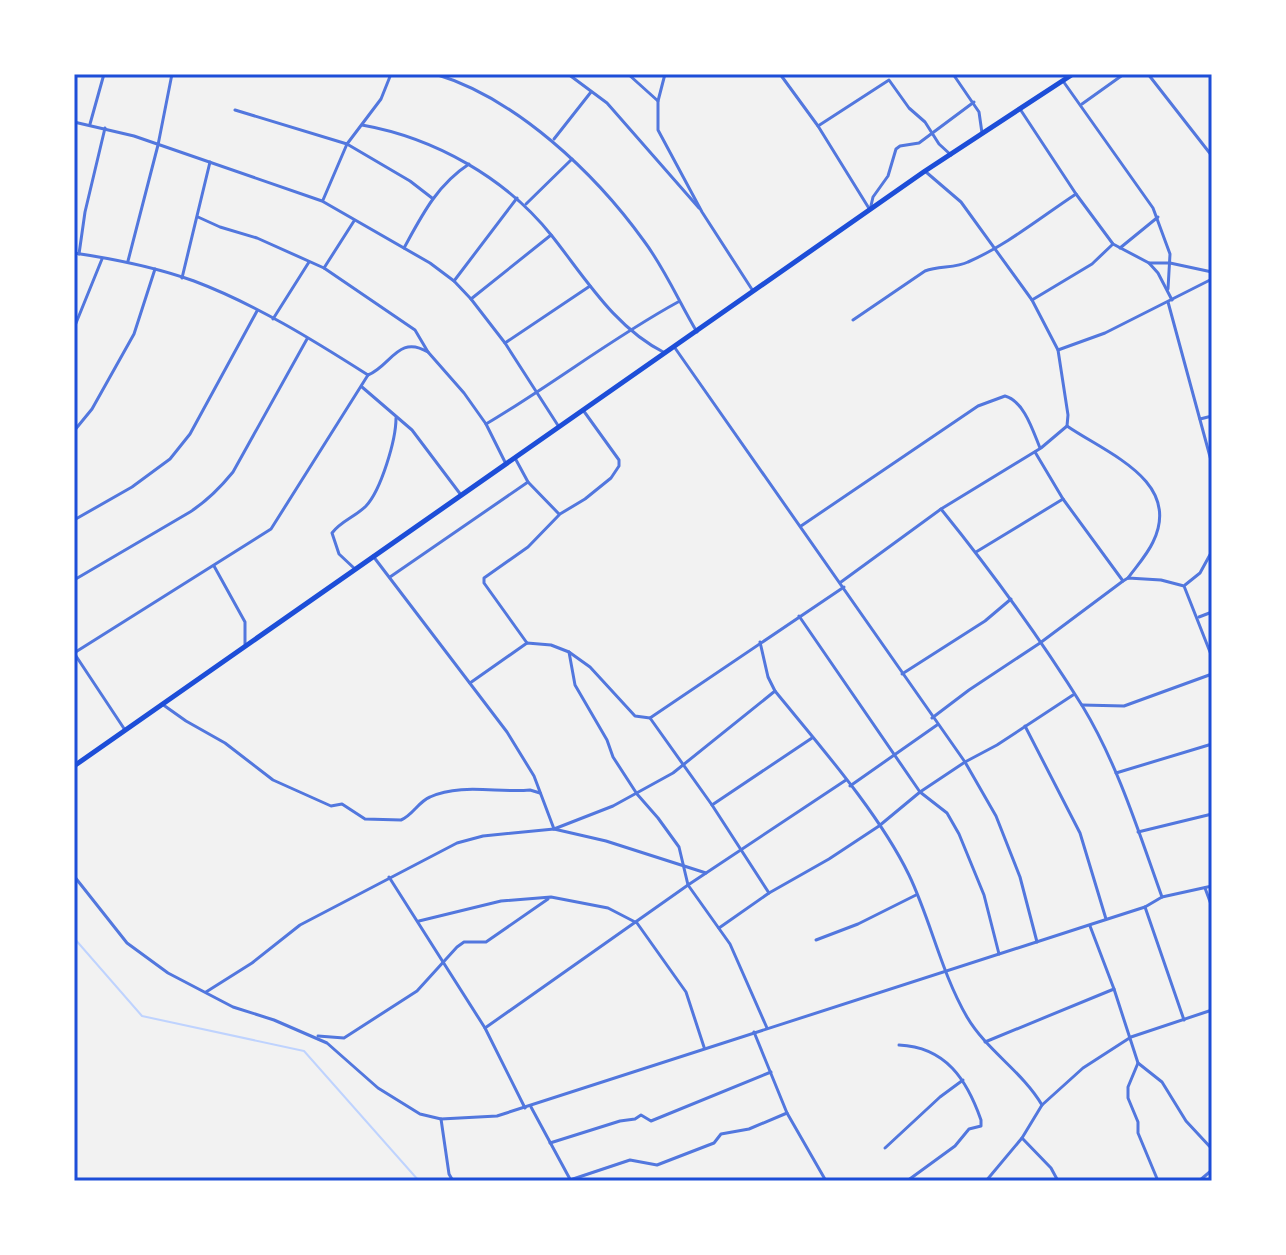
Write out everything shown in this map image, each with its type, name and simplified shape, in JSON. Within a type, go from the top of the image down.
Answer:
[{"type":"main road","points":[[74,766],[925,171],[1073,74]]},
{"type":"street","points":[[90,124],[104,74]]},
{"type":"street","points":[[128,262],[158,145],[172,74]]},
{"type":"street","points":[[322,201],[347,144],[381,99],[391,74]]},
{"type":"street","points":[[435,74],[460,82],[553,140],[610,198],[644,241],[697,332]]},
{"type":"street","points":[[568,74],[607,103],[702,212]]},
{"type":"street","points":[[628,74],[658,101]]},
{"type":"street","points":[[665,74],[658,101],[658,130],[702,212],[753,291]]},
{"type":"street","points":[[780,74],[818,126],[870,210]]},
{"type":"street","points":[[784,80],[792,74]]},
{"type":"street","points":[[953,74],[979,112],[982,134]]},
{"type":"street","points":[[1082,104],[1124,74]]},
{"type":"street","points":[[1148,74],[1211,154]]},
{"type":"street","points":[[1064,78],[1158,217],[1170,263],[1167,290]]},
{"type":"street","points":[[818,126],[889,80],[909,108],[925,122],[951,155]]},
{"type":"street","points":[[553,140],[591,92]]},
{"type":"street","points":[[870,210],[873,197],[888,176],[896,149],[919,143],[974,102]]},
{"type":"street","points":[[1020,109],[1113,244],[1149,263],[1158,273],[1167,290],[1212,464]]},
{"type":"street","points":[[235,110],[347,144],[410,181],[432,198]]},
{"type":"street","points":[[74,122],[105,128],[322,201],[404,248],[454,281],[471,299],[505,343],[559,427]]},
{"type":"street","points":[[362,125],[389,130],[469,164],[525,204],[627,330],[665,353]]},
{"type":"street","points":[[105,128],[77,253],[128,262],[182,278],[273,319],[368,375]]},
{"type":"street","points":[[525,204],[572,159]]},
{"type":"street","points":[[182,278],[210,162]]},
{"type":"street","points":[[404,248],[432,198],[450,176],[469,164]]},
{"type":"street","points":[[841,582],[941,509],[1041,448],[1067,426],[1058,350],[1032,300],[961,202],[925,171]]},
{"type":"street","points":[[853,320],[925,271],[964,264],[994,249],[1076,194]]},
{"type":"street","points":[[454,281],[517,198]]},
{"type":"street","points":[[198,217],[257,238],[324,268],[415,330],[428,352],[486,424],[506,464]]},
{"type":"street","points":[[1120,248],[1158,217]]},
{"type":"street","points":[[324,268],[355,221]]},
{"type":"street","points":[[471,299],[551,235]]},
{"type":"street","points":[[1032,300],[1092,264],[1113,244]]},
{"type":"street","points":[[74,328],[102,259]]},
{"type":"street","points":[[273,319],[309,262]]},
{"type":"street","points":[[1149,263],[1170,263],[1212,272]]},
{"type":"street","points":[[74,431],[92,409],[134,334],[155,269]]},
{"type":"street","points":[[1058,350],[1105,333],[1211,280],[1212,287]]},
{"type":"street","points":[[505,343],[590,286]]},
{"type":"street","points":[[486,424],[539,393],[627,330],[679,301]]},
{"type":"street","points":[[74,520],[132,487],[170,459],[190,434],[257,311]]},
{"type":"street","points":[[74,580],[190,512],[220,487],[233,472],[307,339]]},
{"type":"street","points":[[125,730],[74,653],[271,529],[368,375],[397,351],[415,346],[428,352]]},
{"type":"street","points":[[674,347],[965,762],[996,816],[1020,877],[1037,942]]},
{"type":"street","points":[[362,387],[412,430],[461,495]]},
{"type":"street","points":[[801,526],[978,406],[1005,396],[1013,399],[1024,413],[1041,448]]},
{"type":"street","points":[[527,643],[484,583],[484,578],[528,547],[560,514],[611,478],[619,466],[612,447],[583,410]]},
{"type":"street","points":[[1200,419],[1212,416]]},
{"type":"street","points":[[355,569],[339,554],[332,533],[338,524],[365,507],[373,497],[394,444],[396,418]]},
{"type":"street","points":[[932,718],[1128,578],[1153,543],[1160,508],[1153,487],[1135,470],[1067,426]]},
{"type":"street","points":[[1035,452],[1063,499],[1123,581]]},
{"type":"street","points":[[515,458],[528,482],[560,514]]},
{"type":"street","points":[[389,577],[528,482]]},
{"type":"street","points":[[976,552],[1063,499]]},
{"type":"street","points":[[941,509],[1011,599],[1082,705],[1116,773],[1162,897]]},
{"type":"street","points":[[1184,586],[1200,573],[1212,551]]},
{"type":"street","points":[[373,556],[522,755],[554,829]]},
{"type":"street","points":[[214,566],[245,622],[245,644]]},
{"type":"street","points":[[1128,578],[1175,582],[1184,586],[1199,617],[1212,657]]},
{"type":"street","points":[[470,683],[527,643],[551,645],[569,652],[590,667],[635,716],[650,718],[844,587]]},
{"type":"street","points":[[902,674],[985,621],[1011,599]]},
{"type":"street","points":[[1199,617],[1212,612]]},
{"type":"street","points":[[799,616],[920,792],[947,813],[984,895],[999,954]]},
{"type":"street","points":[[760,642],[768,677],[775,691],[846,780],[908,874],[944,972],[968,1018],[985,1042],[1033,1089],[1042,1105]]},
{"type":"street","points":[[569,652],[575,685],[607,740],[613,757],[637,794],[679,847],[688,885],[736,954],[767,1028]]},
{"type":"street","points":[[1082,705],[1124,706],[1212,674]]},
{"type":"street","points":[[206,992],[252,963],[300,925],[457,843],[483,836],[554,829],[637,794],[683,766],[775,691]]},
{"type":"street","points":[[719,928],[769,893],[879,826],[920,792],[965,762],[1074,695]]},
{"type":"street","points":[[162,704],[225,743],[273,780],[331,806],[342,804],[372,821],[401,820],[424,800],[453,792],[530,790],[540,793]]},
{"type":"street","points":[[650,718],[769,893]]},
{"type":"street","points":[[850,786],[937,725]]},
{"type":"street","points":[[1025,726],[1080,833],[1106,919]]},
{"type":"street","points":[[712,805],[813,737]]},
{"type":"street","points":[[1116,773],[1212,744]]},
{"type":"street","points":[[485,1028],[688,885],[846,780]]},
{"type":"street","points":[[1138,832],[1212,814]]},
{"type":"street","points":[[554,829],[606,841],[706,873]]},
{"type":"street","points":[[74,876],[127,943],[168,973],[233,1007],[314,1036],[327,1043],[378,1088],[403,1105],[420,1114],[441,1119],[497,1116],[525,1108],[1145,907],[1162,897],[1212,886]]},
{"type":"street","points":[[389,877],[485,1028],[525,1108]]},
{"type":"street","points":[[1205,888],[1212,907]]},
{"type":"street","points":[[816,940],[858,924],[916,895]]},
{"type":"street","points":[[419,921],[501,901],[551,897],[608,908],[637,923],[686,992],[704,1048]]},
{"type":"street","points":[[314,1036],[344,1038],[417,991],[464,942],[486,942],[551,897]]},
{"type":"street","points":[[1145,907],[1184,1020]]},
{"type":"street","points":[[1089,925],[1138,1063],[1162,1082],[1186,1121],[1212,1149]]},
{"type":"street","points":[[985,1042],[1114,989]]},
{"type":"street","points":[[986,1181],[1022,1138],[1042,1105],[1083,1068],[1131,1037],[1212,1010]]},
{"type":"street","points":[[754,1032],[787,1113],[826,1181]]},
{"type":"street","points":[[899,1045],[924,1050],[949,1064],[972,1094],[981,1120],[981,1126],[969,1129],[955,1146],[907,1181]]},
{"type":"street","points":[[1138,1063],[1128,1087],[1128,1098],[1138,1122],[1138,1133],[1158,1181]]},
{"type":"street","points":[[550,1143],[641,1115],[651,1121],[771,1072]]},
{"type":"street","points":[[885,1148],[963,1080]]},
{"type":"street","points":[[531,1106],[570,1180],[630,1160],[657,1165],[679,1159],[714,1143],[721,1134],[749,1129],[787,1113]]},
{"type":"street","points":[[441,1119],[449,1174],[453,1181]]},
{"type":"street","points":[[1022,1138],[1051,1168],[1058,1181]]},
{"type":"street","points":[[1199,1181],[1212,1170]]},
{"type":"waterway","points":[[74,938],[142,1016],[304,1051],[419,1181]]}]
